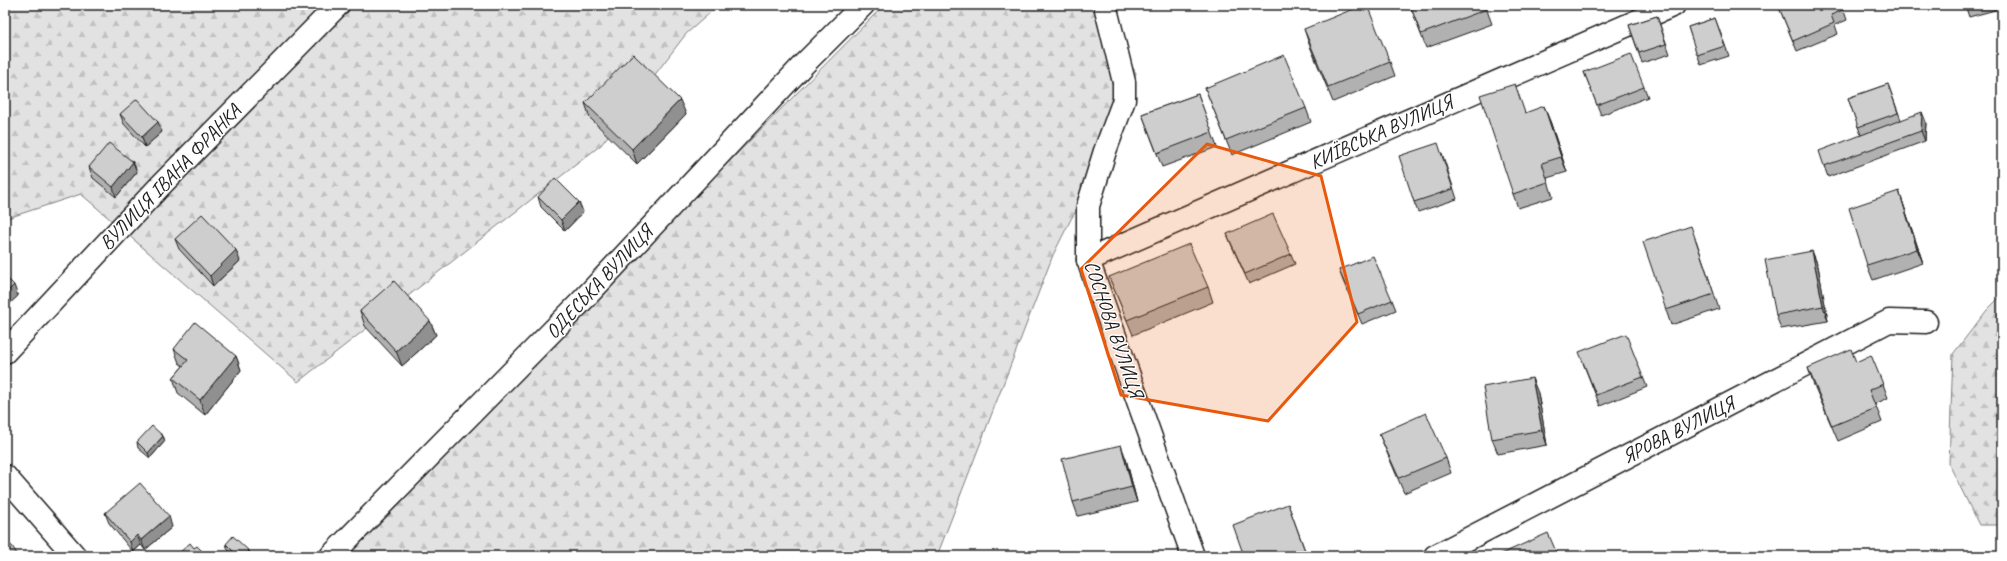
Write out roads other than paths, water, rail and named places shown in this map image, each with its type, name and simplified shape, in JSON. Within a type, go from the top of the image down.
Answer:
[{"type":"street","name":"ВУЛИЦЯ ІВАНА ФРАНКА","points":[[5,352],[161,184],[338,5]]},
{"type":"street","name":"ОДЕСЬКА ВУЛИЦЯ","points":[[331,556],[580,303],[804,64],[863,5]]},
{"type":"street","name":"СОСНОВА ВУЛИЦЯ","points":[[1105,5],[1124,82],[1124,100],[1105,151],[1088,206],[1088,260],[1193,556]]},
{"type":"street","name":"КИЇВСЬКА ВУЛИЦЯ","points":[[1088,260],[1674,5]]},
{"type":"street","name":"ЯРОВА ВУЛИЦЯ","points":[[1435,556],[1888,321],[1926,322]]},
{"type":"street","points":[[5,476],[75,556]]}]
